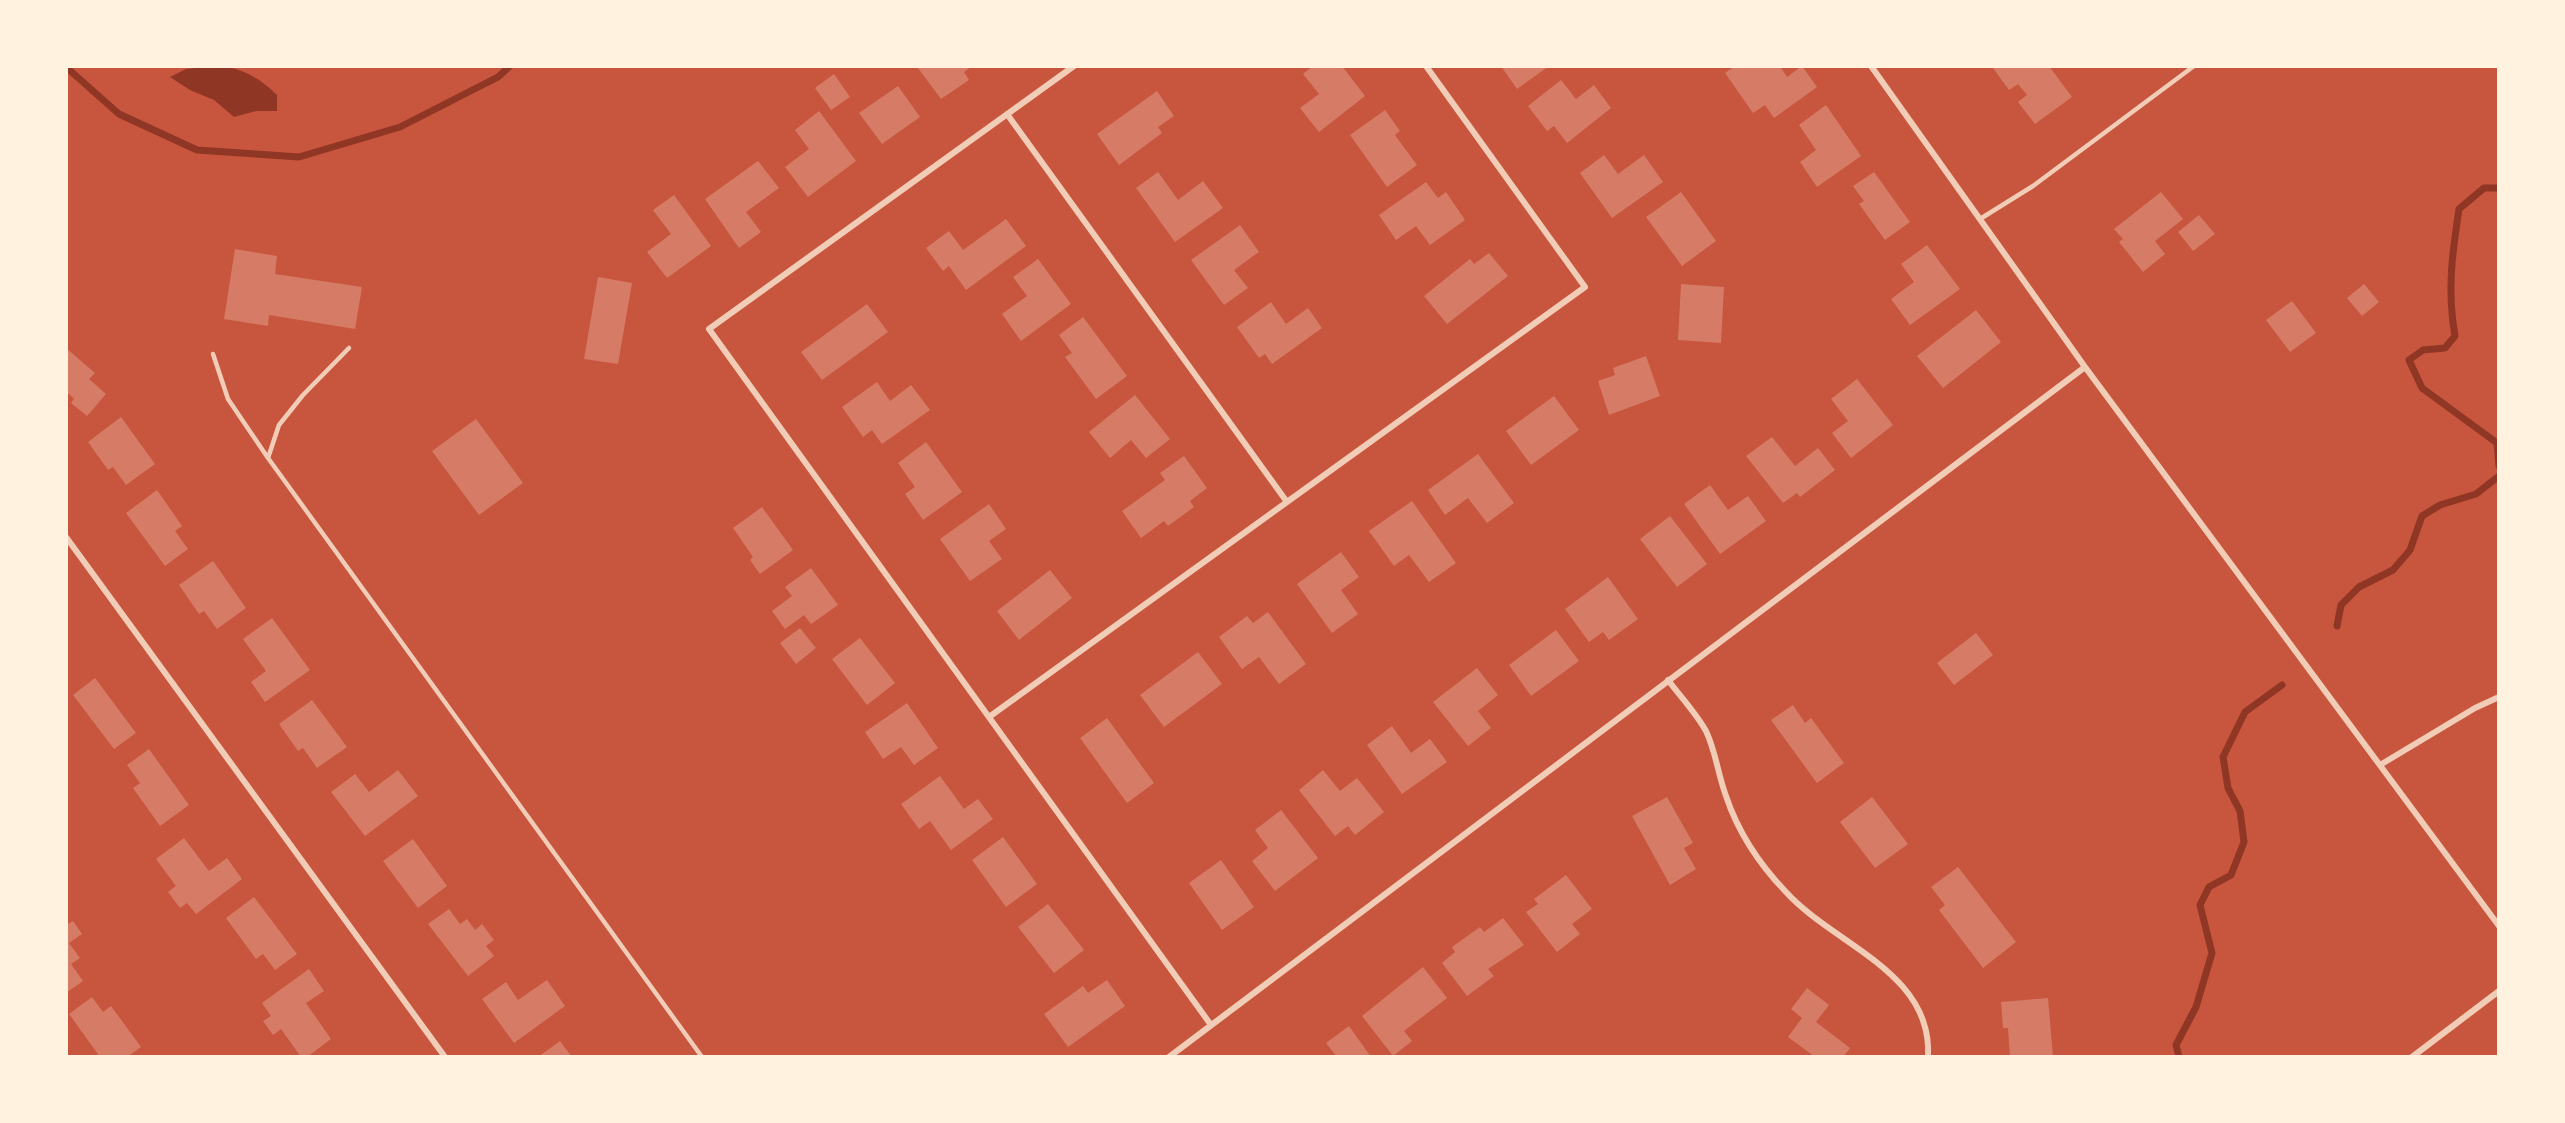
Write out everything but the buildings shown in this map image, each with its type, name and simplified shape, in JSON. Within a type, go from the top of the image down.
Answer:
[{"type":"street","points":[[1074,66],[709,329],[1211,1025]]},
{"type":"street","points":[[989,717],[1585,286],[1426,66]]},
{"type":"street","points":[[1871,66],[2085,367],[2499,926]]},
{"type":"street","points":[[1007,114],[1287,502]]},
{"type":"street","points":[[1169,1057],[2085,367]]},
{"type":"street","points":[[66,537],[445,1057]]},
{"type":"street","points":[[1668,680],[1705,730],[1715,755],[1726,797],[1743,835],[1763,866],[1788,894],[1816,918],[1897,978],[1913,998],[1924,1021],[1928,1057]]},
{"type":"street","points":[[2380,765],[2475,708],[2499,697]]},
{"type":"street","points":[[2412,1057],[2499,990]]},
{"type":"lane","points":[[1980,219],[2033,186],[2194,66]]},
{"type":"lane","points":[[268,458],[279,425],[303,395],[349,348]]},
{"type":"lane","points":[[213,354],[228,399],[268,458],[702,1057]]},
{"type":"shaded area","points":[[213,66],[240,70],[263,83],[277,95],[277,111],[256,111],[234,117],[214,100],[190,90],[170,77],[186,69]]},
{"type":"waterway","points":[[66,67],[119,114],[197,150],[299,157],[400,127],[498,77],[510,66]]},
{"type":"waterway","points":[[2499,188],[2484,188],[2459,209],[2451,273],[2451,304],[2455,336],[2445,348],[2423,350],[2409,360],[2422,388],[2497,443],[2499,466]]},
{"type":"waterway","points":[[2337,626],[2341,605],[2359,587],[2393,570],[2410,550],[2422,516],[2440,505],[2476,494],[2499,476]]},
{"type":"waterway","points":[[2179,1057],[2176,1045],[2196,1007],[2212,953],[2200,905],[2209,887],[2231,875],[2244,842],[2240,811],[2228,788],[2223,757],[2245,712],[2282,685]]}]
